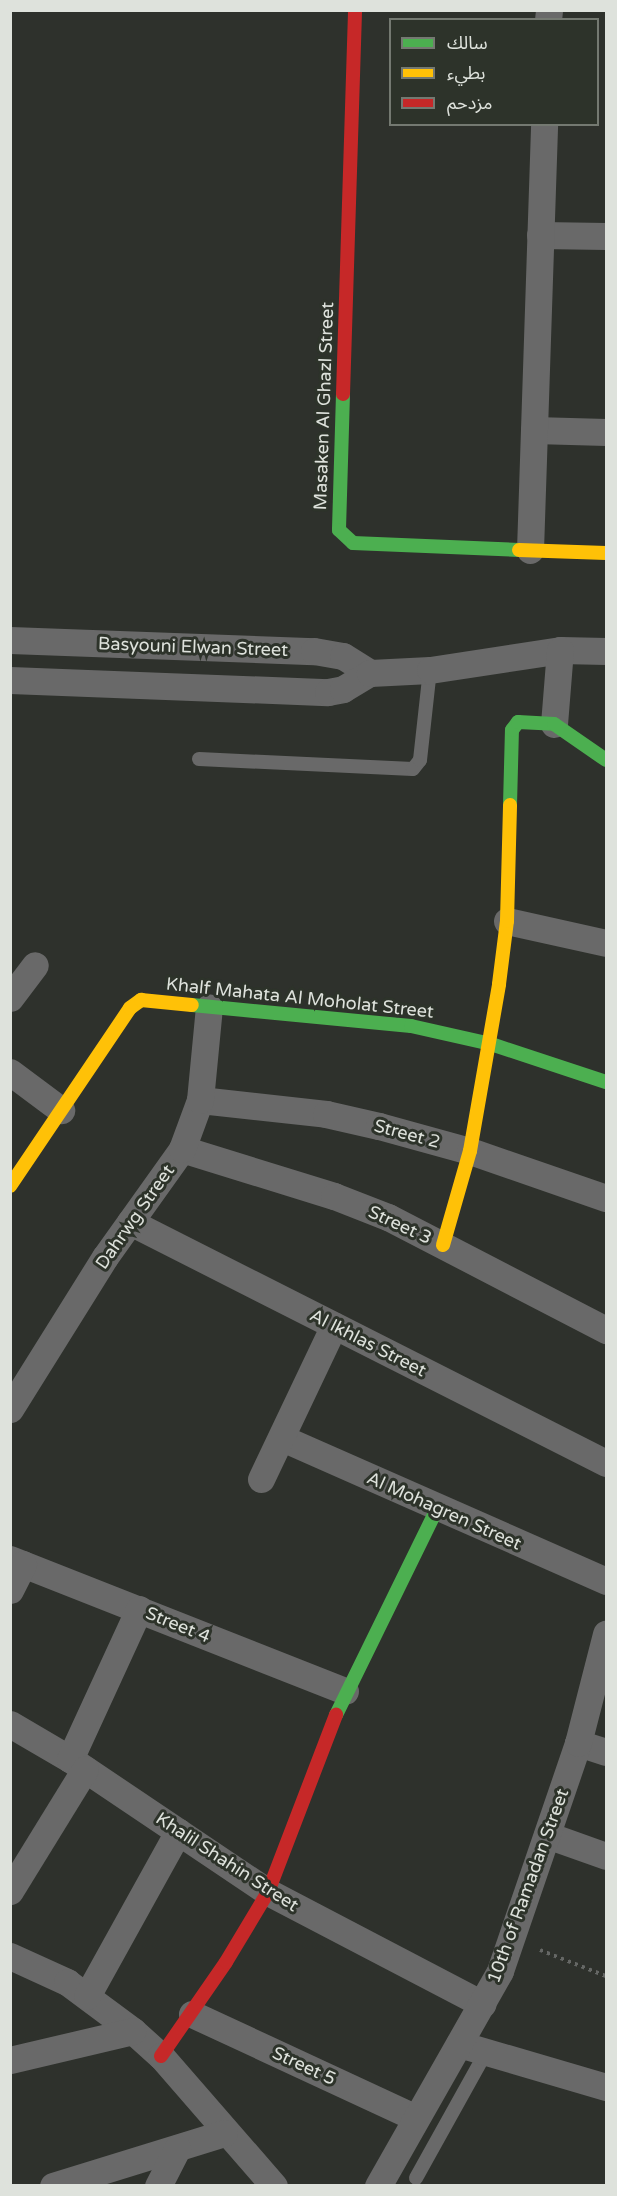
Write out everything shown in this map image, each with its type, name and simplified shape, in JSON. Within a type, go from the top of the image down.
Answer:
[{"type":"street","name":"Masaken Al Ghazl Street","points":[[355,10],[339,530],[345,538],[362,545],[606,553]]},
{"type":"street","points":[[530,550],[544,126]]},
{"type":"street","points":[[540,235],[606,236]]},
{"type":"street","points":[[534,430],[606,432]]},
{"type":"street","name":"Basyouni Elwan Street","points":[[10,640],[314,651],[343,656],[370,673]]},
{"type":"street","points":[[10,680],[312,693],[344,689],[370,673],[430,670],[560,650],[606,651]]},
{"type":"street","points":[[554,724],[560,650]]},
{"type":"street","points":[[443,1245],[470,1150],[491,1044],[507,921],[512,730],[518,722],[554,724],[606,760]]},
{"type":"street","points":[[507,921],[606,943]]},
{"type":"street","points":[[10,998],[35,965]]},
{"type":"street","name":"Khalf Mahata Al Moholat Street","points":[[62,1110],[130,1008],[147,999],[411,1026],[491,1044],[606,1082]]},
{"type":"street","name":"Dahrwg Street","points":[[10,1409],[130,1222],[182,1149],[200,1100],[209,1007]]},
{"type":"street","points":[[10,1072],[62,1110],[10,1186]]},
{"type":"street","name":"Street 2","points":[[200,1100],[326,1114],[470,1150],[606,1198]]},
{"type":"street","name":"Street 3","points":[[182,1149],[334,1196],[443,1245],[606,1330]]},
{"type":"street","name":"Al Ikhlas Street","points":[[130,1222],[606,1463]]},
{"type":"street","points":[[261,1479],[334,1325]]},
{"type":"street","name":"Al Mohagren Street","points":[[282,1438],[437,1509],[606,1581]]},
{"type":"street","points":[[161,2056],[192,2014],[268,1892],[345,1691],[437,1509]]},
{"type":"street","points":[[10,1590],[17,1562]]},
{"type":"street","name":"Street 4","points":[[17,1562],[345,1691]]},
{"type":"street","points":[[10,1890],[77,1764],[139,1609]]},
{"type":"street","name":"10th of Ramadan Street","points":[[378,2186],[483,2004],[512,1939],[578,1743],[606,1634]]},
{"type":"street","name":"Khalil Shahin Street","points":[[10,1724],[77,1764],[268,1892],[483,2004]]},
{"type":"street","points":[[578,1743],[606,1752]]},
{"type":"street","points":[[87,1996],[178,1832]]},
{"type":"street","points":[[547,1835],[606,1856]]},
{"type":"street","points":[[10,1956],[42,1968],[87,1996],[133,2031],[161,2056],[224,2133],[274,2186]]},
{"type":"street","name":"Street 5","points":[[192,2014],[416,2118]]},
{"type":"street","points":[[10,2060],[133,2031]]},
{"type":"street","points":[[459,2044],[606,2086]]},
{"type":"street","points":[[53,2186],[177,2150],[224,2133]]},
{"type":"street","points":[[158,2186],[177,2150]]},
{"type":"lane","points":[[199,759],[413,769],[420,760],[430,670]]},
{"type":"lane","points":[[416,2178],[486,2052]]},
{"type":"path","points":[[512,1939],[606,1976]]},
{"type":"traffic: fast","points":[[343,394],[339,530],[353,543],[519,550]]},
{"type":"traffic: fast","points":[[510,805],[512,730],[518,722],[554,724],[606,760]]},
{"type":"traffic: fast","points":[[192,1005],[411,1026],[491,1044],[606,1082]]},
{"type":"traffic: fast","points":[[336,1715],[437,1509]]},
{"type":"traffic: slow","points":[[519,550],[606,553]]},
{"type":"traffic: slow","points":[[443,1245],[470,1151],[499,984],[507,921],[510,805]]},
{"type":"traffic: slow","points":[[10,1186],[130,1008],[141,1000],[192,1005]]},
{"type":"traffic: jam","points":[[343,394],[355,10]]},
{"type":"traffic: jam","points":[[161,2056],[226,1962],[268,1892],[336,1715]]}]
